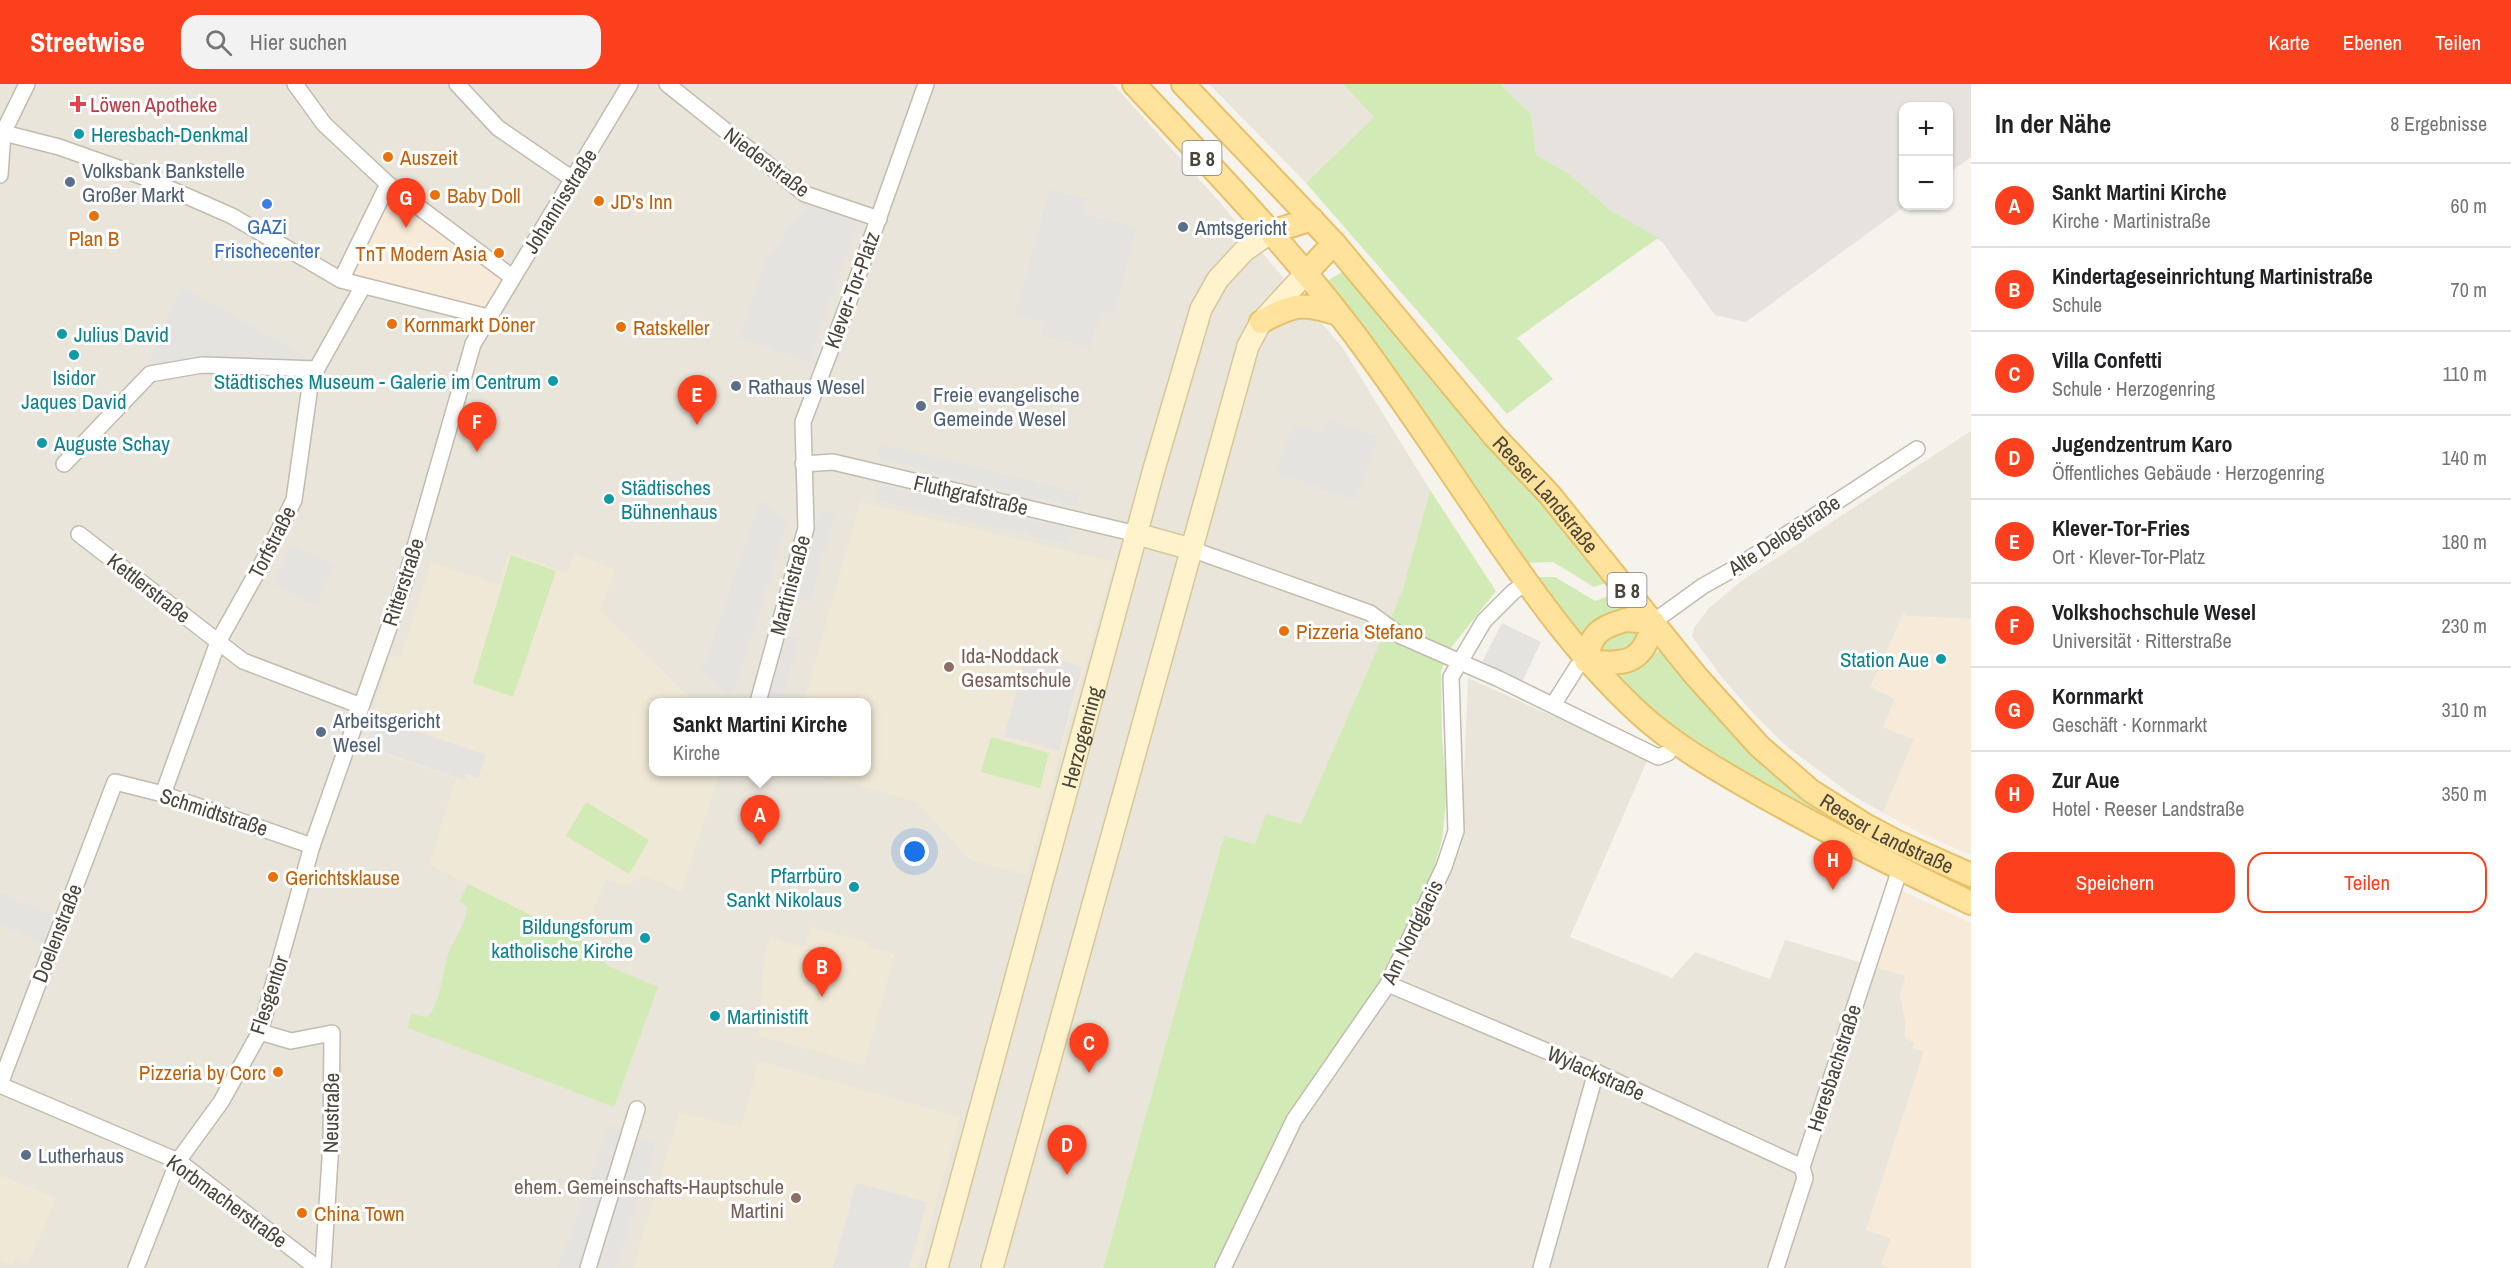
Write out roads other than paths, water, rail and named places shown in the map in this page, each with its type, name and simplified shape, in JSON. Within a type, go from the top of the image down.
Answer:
[{"type":"main road","name":"B 8","points":[[1134,84],[1306,273]]},
{"type":"main road","name":"B 8","points":[[1183,84],[1334,243]]},
{"type":"main road","points":[[1271,232],[1312,219]]},
{"type":"main road","name":"Herzogenring","points":[[937,1268],[1137,534],[1201,309],[1218,279],[1244,251],[1271,232]]},
{"type":"main road","points":[[992,1268],[1248,346],[1261,322],[1334,243]]},
{"type":"main road","name":"Reeser Landstraße","points":[[1334,243],[1495,436],[1549,494],[1696,676],[1759,746],[1811,791],[1895,842],[1971,875]]},
{"type":"main road","name":"Reeser Landstraße","points":[[1306,273],[1338,314],[1527,582],[1586,661],[1640,715],[1676,744],[1713,768],[1806,820],[1971,903]]},
{"type":"main road","points":[[1261,322],[1286,308],[1298,305],[1315,306],[1338,314]]},
{"type":"main road","points":[[1137,534],[1191,549]]},
{"type":"main road","points":[[1626,620],[1653,622],[1648,644],[1629,660],[1614,664],[1586,661],[1589,642],[1601,630],[1626,620]]},
{"type":"street","points":[[0,175],[1,132],[27,84]]},
{"type":"street","points":[[295,84],[324,124],[388,184],[512,277]]},
{"type":"street","points":[[457,84],[498,128],[574,180]]},
{"type":"street","name":"Johannisstraße","points":[[488,317],[574,180],[630,84]]},
{"type":"street","name":"Niederstraße","points":[[667,84],[805,195],[879,219]]},
{"type":"street","name":"Klever-Tor-Platz","points":[[803,464],[803,422],[879,219],[926,84]]},
{"type":"street","points":[[1,132],[59,147],[141,176],[232,216],[341,280],[488,317]]},
{"type":"street","points":[[341,280],[388,184]]},
{"type":"street","name":"Torfstraße","points":[[163,795],[218,642],[265,558],[294,500],[311,379],[363,286]]},
{"type":"street","name":"Ritterstraße","points":[[312,846],[404,585],[473,344],[488,317]]},
{"type":"street","points":[[64,464],[150,374],[202,365],[317,369]]},
{"type":"street","name":"Alte Delogstraße","points":[[1653,622],[1703,586],[1737,567],[1917,449]]},
{"type":"street","name":"Fluthgrafstraße","points":[[803,464],[833,462],[1137,534]]},
{"type":"street","name":"Martinistraße","points":[[759,698],[806,528],[803,464]]},
{"type":"street","name":"Kettlerstraße","points":[[79,534],[243,661],[361,706]]},
{"type":"street","points":[[1191,549],[1370,613],[1401,636],[1553,705],[1658,758],[1668,753]]},
{"type":"street","name":"Am Nordglacis","points":[[1223,1268],[1294,1120],[1388,984],[1444,867],[1456,831],[1451,677],[1484,621],[1513,592],[1527,582]]},
{"type":"street","points":[[1553,705],[1577,667],[1586,661]]},
{"type":"street","name":"Schmidtstraße","points":[[115,782],[163,795],[312,846]]},
{"type":"street","name":"Doelenstraße","points":[[0,1084],[115,782]]},
{"type":"street","name":"Flesgentor","points":[[135,1268],[178,1161],[221,1102],[260,1032],[312,846]]},
{"type":"street","name":"Heresbachstraße","points":[[1776,1268],[1805,1179],[1802,1167],[1900,869]]},
{"type":"street","name":"Wylackstraße","points":[[1388,984],[1596,1072],[1802,1167]]},
{"type":"street","name":"Neustraße","points":[[260,1032],[291,1041],[332,1033],[331,1143],[323,1268]]},
{"type":"street","points":[[1541,1268],[1596,1072]]},
{"type":"street","name":"Korbmacherstraße","points":[[0,1084],[178,1161],[317,1268]]},
{"type":"street","points":[[588,1268],[637,1109]]},
{"type":"place","name":"Löwen Apotheke","points":[[78,104]]},
{"type":"place","name":"Heresbach-Denkmal","points":[[79,134]]},
{"type":"place","name":"Auszeit","points":[[388,157]]},
{"type":"place","name":"Volksbank Bankstelle Großer Markt","points":[[70,182]]},
{"type":"place","name":"Baby Doll","points":[[435,195]]},
{"type":"place","name":"JD's Inn","points":[[599,201]]},
{"type":"place","name":"GAZi Frischecenter","points":[[267,204]]},
{"type":"place","name":"Plan B","points":[[94,216]]},
{"type":"place","name":"Amtsgericht","points":[[1183,227]]},
{"type":"place","name":"Kornmarkt","points":[[406,228]]},
{"type":"place","name":"TnT Modern Asia","points":[[499,253]]},
{"type":"place","name":"Kornmarkt Döner","points":[[392,324]]},
{"type":"place","name":"Ratskeller","points":[[621,327]]},
{"type":"place","name":"Julius David","points":[[62,334]]},
{"type":"place","name":"Isidor Jaques David","points":[[74,355]]},
{"type":"place","name":"Städtisches Museum - Galerie im Centrum","points":[[553,381]]},
{"type":"place","name":"Rathaus Wesel","points":[[736,386]]},
{"type":"place","name":"Freie evangelische Gemeinde Wesel","points":[[921,406]]},
{"type":"place","name":"Klever-Tor-Fries","points":[[697,425]]},
{"type":"place","name":"Auguste Schay","points":[[42,443]]},
{"type":"place","name":"Volkshochschule Wesel","points":[[477,452]]},
{"type":"place","name":"Städtisches Bühnenhaus","points":[[609,499]]},
{"type":"place","name":"Pizzeria Stefano","points":[[1284,631]]},
{"type":"place","name":"Station Aue","points":[[1941,659]]},
{"type":"place","name":"Ida-Noddack Gesamtschule","points":[[949,667]]},
{"type":"place","name":"Arbeitsgericht Wesel","points":[[321,732]]},
{"type":"place","name":"Sankt Martini Kirche","points":[[760,845]]},
{"type":"place","name":"Gerichtsklause","points":[[273,877]]},
{"type":"place","name":"Pfarrbüro Sankt Nikolaus","points":[[854,887]]},
{"type":"place","name":"Zur Aue","points":[[1833,890]]},
{"type":"place","name":"Bildungsforum katholische Kirche","points":[[645,938]]},
{"type":"place","name":"Kindertageseinrichtung Martinistraße","points":[[822,997]]},
{"type":"place","name":"Martinistift","points":[[715,1016]]},
{"type":"place","name":"Pizzeria by Corc","points":[[278,1072]]},
{"type":"place","name":"Villa Confetti","points":[[1089,1073]]},
{"type":"place","name":"Lutherhaus","points":[[26,1155]]},
{"type":"place","name":"Jugendzentrum Karo","points":[[1067,1175]]},
{"type":"place","name":"ehem. Gemeinschafts-Hauptschule Martini","points":[[796,1198]]},
{"type":"place","name":"China Town","points":[[302,1213]]}]
